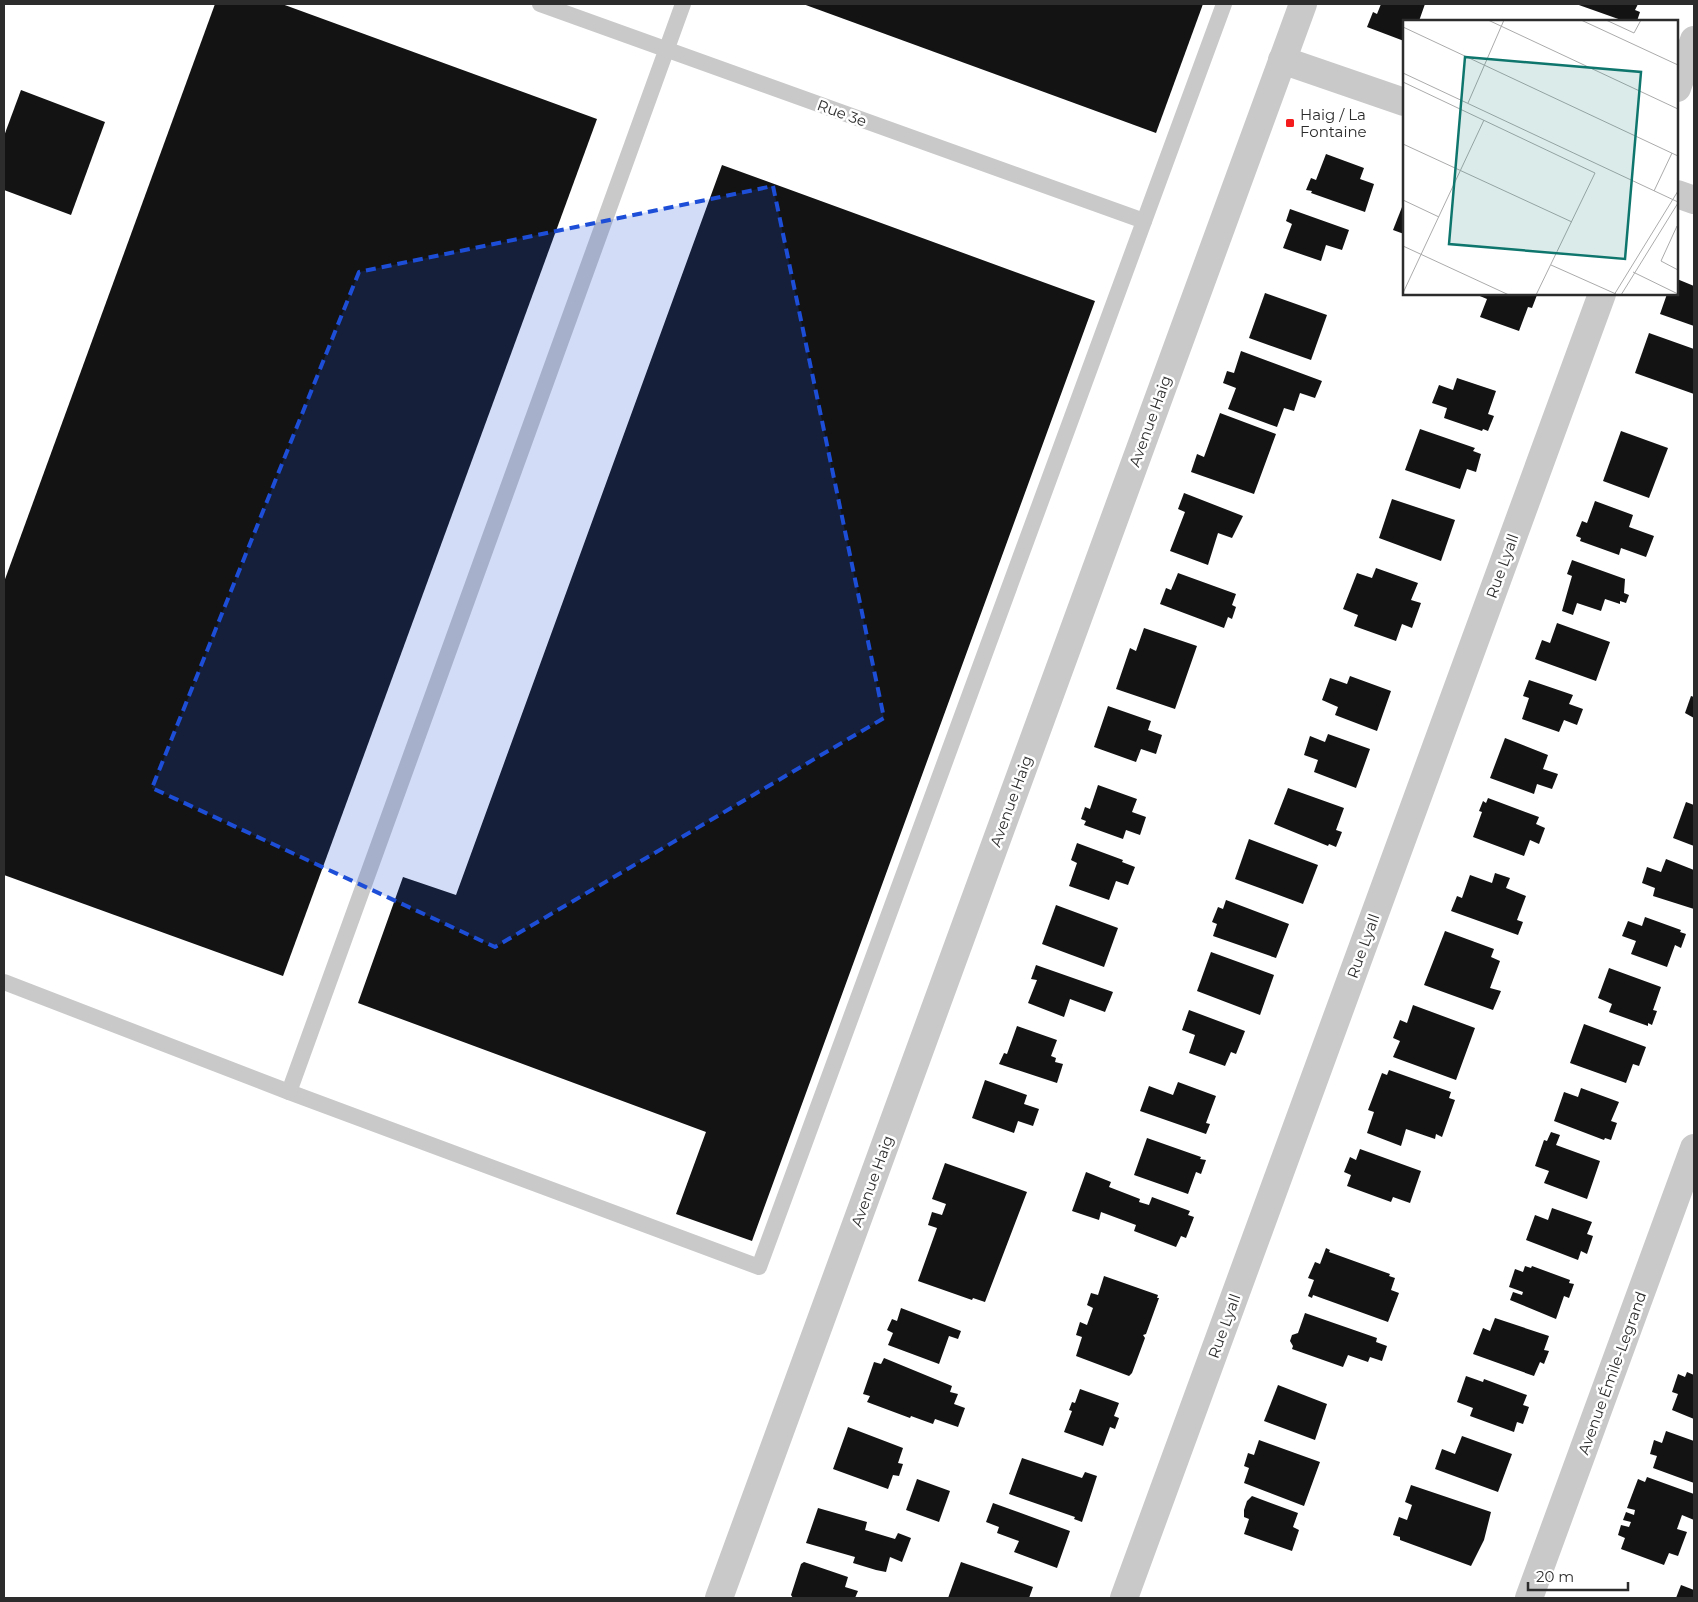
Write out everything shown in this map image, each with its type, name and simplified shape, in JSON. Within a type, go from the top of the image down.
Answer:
[{"type":"street","name":"Avenue Haig","points":[[719,1598],[1303,4]]},
{"type":"street","points":[[1678,85],[1694,40]]},
{"type":"street","points":[[1282,60],[1403,102]]},
{"type":"street","points":[[1678,194],[1694,200]]},
{"type":"street","name":"Rue Lyall","points":[[1124,1598],[1602,295]]},
{"type":"street","name":"Avenue Émile-Legrand","points":[[1529,1598],[1694,1148]]},
{"type":"lane","name":"Rue 3e","points":[[540,4],[1144,221]]},
{"type":"lane","points":[[290,1092],[683,4]]},
{"type":"lane","points":[[4,982],[290,1092],[759,1267],[1224,4]]},
{"type":"highlighted area","points":[[773,186],[884,718],[495,947],[152,788],[359,272]]},
{"type":"building","points":[[215,4],[282,4],[597,119],[283,976],[4,875],[4,582]]},
{"type":"building","points":[[803,4],[1203,4],[1156,133]]},
{"type":"building","points":[[1381,4],[1425,4],[1419,20],[1403,20],[1403,41],[1367,27],[1373,12],[1377,14]]},
{"type":"building","points":[[1576,4],[1638,4],[1635,10],[1640,12],[1637,20],[1621,20]]},
{"type":"building","points":[[21,90],[105,122],[71,215],[4,190],[4,136]]},
{"type":"building","points":[[1326,154],[1364,168],[1360,179],[1374,184],[1365,212],[1306,190],[1311,178],[1316,180]]},
{"type":"building","points":[[722,165],[1095,301],[752,1241],[676,1214],[706,1132],[358,1003],[403,877],[456,895]]},
{"type":"building","points":[[1403,205],[1403,234],[1393,230]]},
{"type":"building","points":[[1290,209],[1349,230],[1342,250],[1326,245],[1321,261],[1283,248],[1292,224],[1286,221]]},
{"type":"building","points":[[1678,279],[1694,286],[1694,326],[1660,314],[1667,295],[1678,295]]},
{"type":"building","points":[[1265,293],[1327,315],[1311,360],[1249,338]]},
{"type":"building","points":[[1477,295],[1537,295],[1532,308],[1528,307],[1519,331],[1480,317],[1487,299]]},
{"type":"building","points":[[1649,333],[1694,349],[1694,394],[1635,373]]},
{"type":"building","points":[[1241,351],[1322,381],[1315,398],[1300,393],[1294,411],[1284,408],[1277,427],[1228,409],[1236,388],[1223,383],[1227,371],[1234,373]]},
{"type":"building","points":[[1457,378],[1496,391],[1488,414],[1494,416],[1488,431],[1483,429],[1482,431],[1444,418],[1447,408],[1432,403],[1439,385],[1453,390]]},
{"type":"building","points":[[1220,413],[1276,434],[1254,494],[1191,472],[1197,454],[1204,457]]},
{"type":"building","points":[[1420,429],[1475,448],[1473,451],[1481,454],[1476,472],[1467,469],[1460,489],[1405,470]]},
{"type":"building","points":[[1621,431],[1668,448],[1649,498],[1603,481]]},
{"type":"building","points":[[1184,493],[1243,516],[1232,538],[1218,533],[1208,565],[1170,551],[1185,512],[1178,509]]},
{"type":"building","points":[[1392,499],[1455,520],[1441,561],[1379,538]]},
{"type":"building","points":[[1595,501],[1633,515],[1629,527],[1654,536],[1646,557],[1621,548],[1619,555],[1580,541],[1581,538],[1576,536],[1582,521],[1587,523]]},
{"type":"building","points":[[1572,560],[1625,579],[1624,593],[1629,595],[1626,603],[1620,601],[1620,604],[1605,599],[1601,611],[1577,603],[1573,615],[1562,611],[1572,576],[1567,574]]},
{"type":"building","points":[[1376,568],[1418,583],[1411,600],[1421,603],[1412,628],[1402,624],[1396,641],[1354,626],[1358,615],[1343,609],[1357,573],[1372,578]]},
{"type":"building","points":[[1178,573],[1236,594],[1232,605],[1236,607],[1232,619],[1228,617],[1224,628],[1160,604],[1166,588],[1171,590]]},
{"type":"building","points":[[1557,623],[1610,642],[1596,681],[1535,659],[1542,640],[1550,643]]},
{"type":"building","points":[[1144,628],[1197,646],[1175,709],[1116,689],[1130,648],[1136,651]]},
{"type":"building","points":[[1350,676],[1391,691],[1377,731],[1335,715],[1338,707],[1322,700],[1330,678],[1347,684]]},
{"type":"building","points":[[1529,680],[1573,695],[1569,704],[1583,709],[1577,725],[1564,720],[1559,732],[1522,719],[1529,698],[1523,696]]},
{"type":"building","points":[[1691,696],[1694,697],[1694,718],[1685,713]]},
{"type":"building","points":[[1108,706],[1151,721],[1148,730],[1162,735],[1156,754],[1141,749],[1136,762],[1094,747]]},
{"type":"building","points":[[1328,734],[1370,749],[1356,788],[1314,772],[1318,760],[1304,755],[1310,736],[1325,742]]},
{"type":"building","points":[[1505,738],[1548,755],[1543,769],[1558,774],[1552,789],[1537,784],[1534,794],[1490,778]]},
{"type":"building","points":[[1098,785],[1137,799],[1132,812],[1146,817],[1140,835],[1126,830],[1123,839],[1084,825],[1086,821],[1081,819],[1085,807],[1090,809]]},
{"type":"building","points":[[1288,788],[1344,808],[1336,830],[1342,832],[1336,847],[1329,844],[1328,846],[1274,824]]},
{"type":"building","points":[[1488,798],[1539,817],[1536,824],[1545,828],[1539,844],[1530,840],[1524,856],[1473,837],[1482,812],[1479,811],[1483,801],[1486,803]]},
{"type":"building","points":[[1686,802],[1694,805],[1694,846],[1673,838]]},
{"type":"building","points":[[1249,839],[1318,865],[1303,904],[1235,879]]},
{"type":"building","points":[[1077,843],[1123,860],[1122,862],[1135,867],[1128,885],[1116,881],[1109,900],[1069,886],[1077,863],[1071,860]]},
{"type":"building","points":[[1666,859],[1694,870],[1694,909],[1653,896],[1655,888],[1642,883],[1647,867],[1661,872]]},
{"type":"building","points":[[1495,873],[1510,878],[1506,888],[1526,896],[1517,920],[1523,922],[1518,935],[1451,911],[1457,896],[1462,898],[1470,875],[1492,883]]},
{"type":"building","points":[[1226,900],[1289,924],[1276,958],[1213,936],[1217,924],[1212,922],[1218,907],[1223,909]]},
{"type":"building","points":[[1056,905],[1118,928],[1104,967],[1042,944]]},
{"type":"building","points":[[1645,917],[1681,930],[1680,932],[1686,934],[1681,948],[1675,945],[1667,967],[1631,954],[1636,941],[1622,936],[1628,921],[1642,926]]},
{"type":"building","points":[[1445,931],[1494,949],[1491,957],[1500,961],[1490,988],[1501,991],[1493,1010],[1424,985]]},
{"type":"building","points":[[1211,952],[1274,975],[1260,1015],[1197,991]]},
{"type":"building","points":[[1036,965],[1113,992],[1105,1012],[1070,999],[1064,1017],[1028,1003],[1037,980],[1031,979]]},
{"type":"building","points":[[1609,968],[1661,987],[1653,1010],[1657,1011],[1652,1025],[1648,1023],[1648,1026],[1609,1012],[1612,1004],[1598,998]]},
{"type":"building","points":[[1413,1005],[1475,1028],[1456,1080],[1393,1057],[1400,1041],[1393,1038],[1400,1020],[1407,1023]]},
{"type":"building","points":[[1189,1010],[1245,1031],[1236,1054],[1231,1052],[1225,1066],[1189,1053],[1195,1035],[1182,1030]]},
{"type":"building","points":[[1584,1024],[1646,1047],[1639,1066],[1633,1064],[1626,1083],[1570,1063]]},
{"type":"building","points":[[1017,1026],[1057,1040],[1051,1056],[1056,1058],[1055,1062],[1063,1064],[1057,1083],[999,1064],[1004,1053],[1007,1054]]},
{"type":"building","points":[[1389,1070],[1451,1092],[1449,1098],[1455,1100],[1442,1137],[1436,1134],[1435,1139],[1406,1129],[1401,1146],[1367,1133],[1374,1112],[1368,1110],[1382,1073],[1387,1075]]},
{"type":"building","points":[[985,1080],[1027,1095],[1024,1104],[1039,1109],[1033,1126],[1018,1121],[1014,1133],[972,1118]]},
{"type":"building","points":[[1178,1082],[1216,1096],[1206,1123],[1210,1124],[1206,1134],[1140,1111],[1149,1086],[1173,1095]]},
{"type":"building","points":[[1581,1088],[1619,1102],[1611,1121],[1617,1123],[1611,1140],[1605,1138],[1604,1140],[1554,1121],[1564,1092],[1578,1097]]},
{"type":"building","points":[[1551,1132],[1560,1135],[1556,1145],[1600,1161],[1587,1199],[1544,1183],[1549,1171],[1535,1166],[1544,1140],[1547,1141]]},
{"type":"building","points":[[1147,1138],[1206,1160],[1201,1174],[1196,1172],[1188,1194],[1134,1175]]},
{"type":"building","points":[[1360,1149],[1421,1171],[1410,1203],[1393,1197],[1391,1202],[1347,1186],[1351,1175],[1344,1172],[1350,1157],[1356,1160]]},
{"type":"building","points":[[945,1163],[1027,1192],[985,1302],[973,1298],[972,1300],[918,1281],[937,1228],[928,1225],[932,1212],[942,1215],[946,1204],[932,1199]]},
{"type":"building","points":[[1086,1172],[1111,1182],[1109,1187],[1140,1199],[1139,1202],[1149,1205],[1152,1197],[1190,1211],[1188,1215],[1194,1217],[1186,1238],[1181,1236],[1176,1247],[1134,1231],[1136,1225],[1101,1212],[1099,1220],[1072,1211]]},
{"type":"building","points":[[1552,1208],[1592,1222],[1587,1234],[1593,1236],[1587,1254],[1581,1251],[1578,1260],[1526,1240],[1535,1215],[1548,1220]]},
{"type":"building","points":[[1326,1248],[1330,1250],[1329,1252],[1390,1274],[1389,1276],[1395,1278],[1391,1290],[1399,1293],[1388,1322],[1313,1295],[1312,1298],[1308,1296],[1314,1280],[1308,1278],[1315,1262],[1320,1264]]},
{"type":"building","points":[[1525,1266],[1531,1268],[1532,1266],[1570,1280],[1569,1283],[1574,1284],[1569,1298],[1564,1296],[1556,1319],[1510,1300],[1513,1292],[1522,1295],[1523,1292],[1509,1287],[1515,1269],[1523,1272]]},
{"type":"building","points":[[1104,1276],[1158,1295],[1157,1298],[1159,1298],[1146,1334],[1143,1335],[1145,1338],[1132,1373],[1129,1376],[1076,1356],[1082,1337],[1076,1335],[1080,1322],[1087,1325],[1093,1308],[1087,1305],[1091,1293],[1098,1295]]},
{"type":"building","points":[[901,1308],[961,1331],[958,1339],[949,1336],[939,1364],[888,1345],[893,1333],[887,1330],[892,1319],[897,1321]]},
{"type":"building","points":[[1305,1313],[1377,1338],[1376,1342],[1387,1346],[1382,1361],[1370,1357],[1368,1362],[1348,1355],[1343,1367],[1292,1349],[1293,1346],[1290,1341],[1292,1335],[1298,1333]]},
{"type":"building","points":[[1495,1318],[1549,1336],[1544,1350],[1549,1351],[1544,1364],[1540,1362],[1534,1376],[1473,1354],[1483,1328],[1490,1331]]},
{"type":"building","points":[[884,1358],[952,1386],[950,1392],[958,1394],[954,1404],[965,1408],[958,1427],[935,1419],[933,1424],[911,1416],[910,1418],[867,1402],[870,1396],[863,1394],[874,1362],[881,1364]]},
{"type":"building","points":[[1687,1372],[1694,1375],[1694,1419],[1672,1410],[1678,1394],[1672,1392],[1678,1374],[1685,1377]]},
{"type":"building","points":[[1466,1376],[1483,1382],[1484,1379],[1527,1395],[1523,1405],[1529,1407],[1523,1424],[1517,1422],[1514,1432],[1470,1416],[1473,1408],[1457,1402]]},
{"type":"building","points":[[1278,1385],[1327,1404],[1315,1440],[1264,1421]]},
{"type":"building","points":[[1080,1389],[1119,1403],[1114,1416],[1119,1418],[1115,1429],[1110,1427],[1103,1446],[1064,1432],[1072,1411],[1069,1410],[1072,1402],[1075,1403]]},
{"type":"building","points":[[848,1427],[903,1448],[898,1463],[903,1464],[899,1476],[893,1475],[888,1489],[833,1469]]},
{"type":"building","points":[[1666,1431],[1694,1441],[1694,1483],[1653,1468],[1657,1456],[1650,1454],[1654,1440],[1662,1443]]},
{"type":"building","points":[[1462,1436],[1512,1454],[1498,1492],[1435,1469],[1442,1449],[1455,1454]]},
{"type":"building","points":[[1259,1440],[1320,1462],[1304,1506],[1244,1483],[1249,1468],[1244,1466],[1248,1453],[1254,1455]]},
{"type":"building","points":[[1022,1458],[1082,1478],[1085,1472],[1097,1476],[1082,1522],[1074,1519],[1075,1517],[1009,1494]]},
{"type":"building","points":[[1647,1477],[1694,1494],[1694,1520],[1682,1515],[1677,1529],[1687,1532],[1678,1556],[1669,1553],[1664,1565],[1621,1549],[1625,1538],[1618,1535],[1621,1525],[1629,1527],[1631,1522],[1623,1520],[1626,1512],[1634,1515],[1635,1510],[1627,1508],[1638,1479],[1645,1482]]},
{"type":"building","points":[[917,1479],[950,1491],[939,1522],[906,1510]]},
{"type":"building","points":[[1411,1485],[1491,1512],[1484,1540],[1471,1566],[1400,1540],[1400,1537],[1393,1535],[1399,1517],[1407,1520],[1412,1505],[1405,1502]]},
{"type":"building","points":[[1252,1496],[1298,1513],[1293,1527],[1299,1530],[1292,1551],[1244,1534],[1249,1519],[1244,1517],[1244,1510],[1247,1501]]},
{"type":"building","points":[[993,1503],[1070,1531],[1057,1568],[1014,1552],[1019,1541],[997,1533],[999,1527],[986,1522]]},
{"type":"building","points":[[818,1508],[867,1522],[865,1530],[895,1539],[898,1533],[911,1538],[902,1562],[890,1557],[886,1572],[853,1563],[855,1557],[806,1543]]},
{"type":"building","points":[[804,1562],[848,1577],[845,1587],[858,1591],[855,1598],[793,1598],[791,1595],[801,1564]]},
{"type":"building","points":[[961,1562],[1033,1587],[1029,1598],[948,1598]]},
{"type":"building","points":[[1681,1585],[1694,1590],[1694,1598],[1676,1598]]},
{"type":"place","name":"Haig / La Fontaine","points":[[1290,123]]}]
